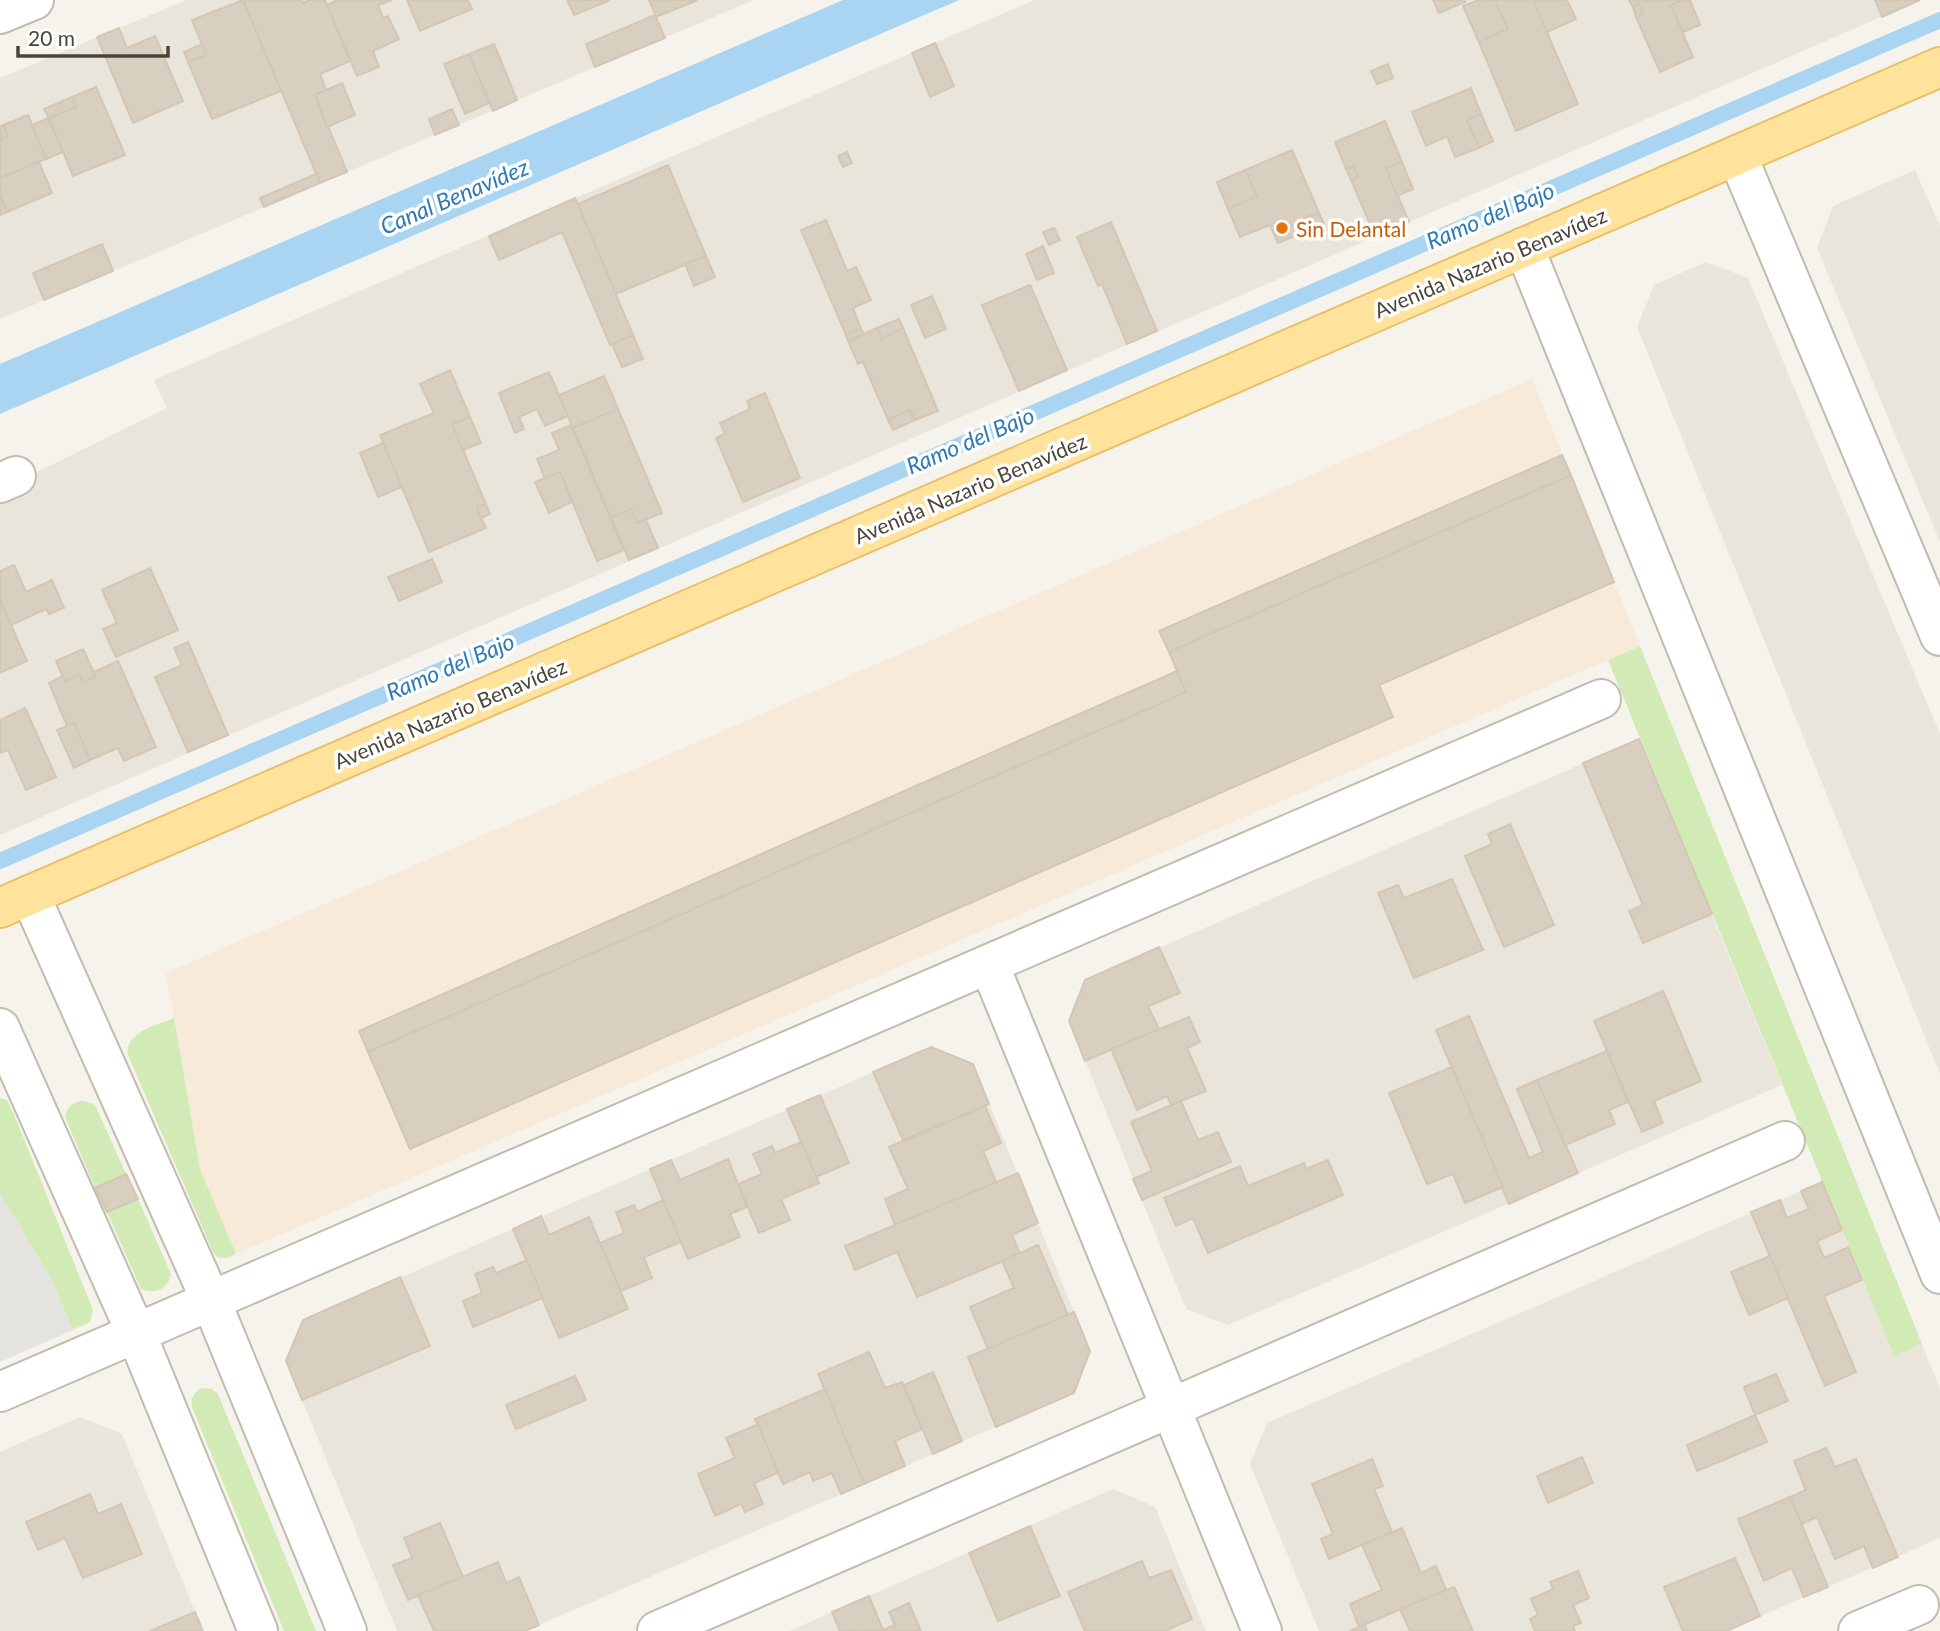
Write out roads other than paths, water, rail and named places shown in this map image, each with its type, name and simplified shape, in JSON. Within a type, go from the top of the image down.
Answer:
[{"type":"main road","name":"Avenida Nazario Benavídez","points":[[15,902],[1940,67]]},
{"type":"street","points":[[0,14],[34,0]]},
{"type":"street","points":[[1737,155],[1940,636]]},
{"type":"street","points":[[1524,247],[1940,1274]]},
{"type":"street","points":[[0,1392],[1601,699]]},
{"type":"street","points":[[15,902],[211,1301],[346,1631]]},
{"type":"street","points":[[989,964],[1262,1631]]},
{"type":"street","points":[[0,1028],[136,1333],[258,1631]]},
{"type":"street","points":[[657,1631],[1785,1141]]},
{"type":"street","points":[[1858,1631],[1919,1605]]},
{"type":"water","name":"Canal Benavídez","points":[[843,0],[959,0],[0,414],[0,364]]},
{"type":"waterway","name":"Ramo del Bajo","points":[[0,861],[1940,20]]},
{"type":"place","name":"Sin Delantal","points":[[1282,228]]}]
